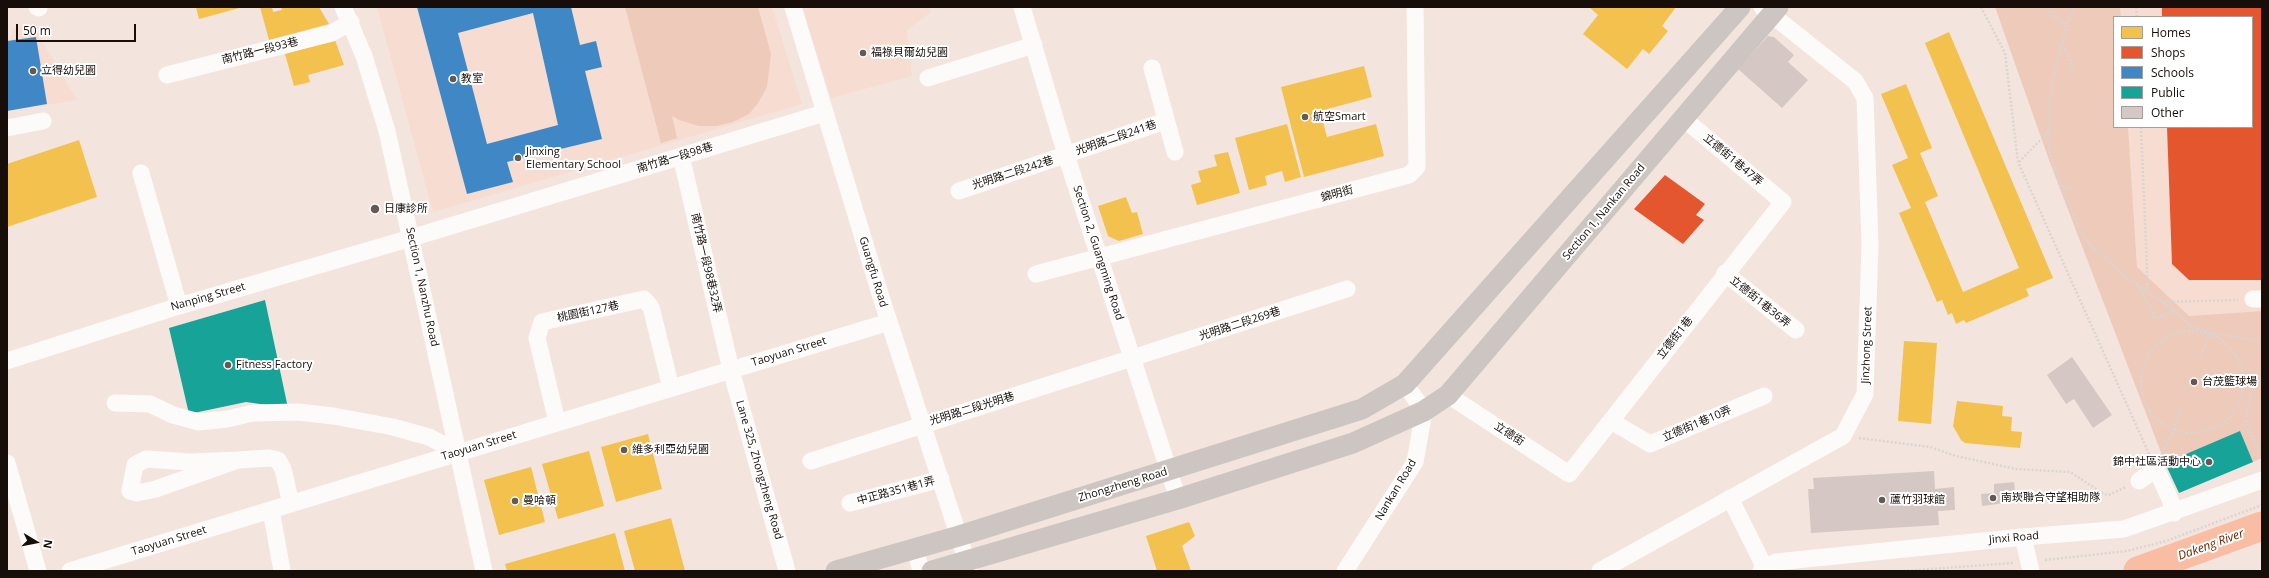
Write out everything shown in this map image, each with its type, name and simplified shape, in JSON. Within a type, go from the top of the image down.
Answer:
[{"type":"main road","points":[[1405,384],[1740,7]]},
{"type":"main road","name":"Section 1, Nankan Road","points":[[1424,411],[1448,395],[1683,118],[1770,10]]},
{"type":"main road","name":"Zhongzheng Road","points":[[836,571],[959,536],[1362,410],[1405,384]]},
{"type":"main road","points":[[932,571],[969,566],[1353,443],[1424,411]]},
{"type":"street","name":"Guangfu Road","points":[[793,7],[824,113],[889,322],[924,424],[969,566]]},
{"type":"street","name":"Section 2, Guangming Road","points":[[1022,7],[1066,155],[1178,499]]},
{"type":"street","name":"錦明街","points":[[1036,274],[1409,175],[1417,167],[1415,7]]},
{"type":"street","name":"Jinzhong Street","points":[[1770,10],[1855,81],[1865,98],[1870,245],[1865,394],[1843,436]]},
{"type":"street","name":"南竹路一段93巷","points":[[167,75],[332,33],[347,14]]},
{"type":"street","name":"Section 1, Nanzhu Road","points":[[347,14],[387,131],[484,571]]},
{"type":"street","points":[[928,78],[1034,45]]},
{"type":"street","points":[[1152,68],[1165,121],[1175,152]]},
{"type":"street","name":"南竹路一段98巷","points":[[411,238],[824,113]]},
{"type":"street","name":"立德街1巷47弄","points":[[1683,118],[1783,202]]},
{"type":"street","name":"光明路二段241巷","points":[[1066,155],[1165,121]]},
{"type":"street","points":[[7,128],[43,122]]},
{"type":"street","name":"光明路二段242巷","points":[[959,191],[1066,155]]},
{"type":"street","name":"南竹路一段98巷32弄","points":[[681,156],[731,370]]},
{"type":"street","points":[[141,172],[179,306]]},
{"type":"street","name":"立德街1巷","points":[[1569,474],[1783,202]]},
{"type":"street","name":"Nanping Street","points":[[7,361],[179,306],[411,238]]},
{"type":"street","name":"立德街1巷36弄","points":[[1726,274],[1796,330]]},
{"type":"street","name":"光明路二段269巷","points":[[1133,359],[1347,289]]},
{"type":"street","name":"桃園街127巷","points":[[557,422],[537,338],[542,322],[644,299],[651,307],[671,388]]},
{"type":"street","name":"Taoyuan Street","points":[[70,571],[889,322]]},
{"type":"street","name":"光明路二段光明巷","points":[[811,461],[1133,359]]},
{"type":"street","name":"Lane 325, Zhongzheng Road","points":[[731,370],[787,571]]},
{"type":"street","points":[[1405,384],[1424,411]]},
{"type":"street","name":"立德街","points":[[1448,395],[1569,474]]},
{"type":"street","name":"立德街1巷10弄","points":[[1611,421],[1650,444],[1764,396]]},
{"type":"street","points":[[116,403],[150,404],[173,415],[199,422],[227,419],[253,413],[298,412],[333,416],[393,427],[429,437],[459,453]]},
{"type":"street","name":"Nankan Road","points":[[1345,571],[1415,462],[1424,411]]},
{"type":"street","points":[[1600,571],[1843,436]]},
{"type":"street","points":[[238,460],[156,489],[137,493],[130,491],[135,465],[146,459],[190,462],[269,458],[278,460],[283,468],[291,504]]},
{"type":"street","points":[[7,463],[38,571]]},
{"type":"street","points":[[2139,481],[2155,467],[2170,499],[2174,513]]},
{"type":"street","name":"中正路351巷1弄","points":[[850,503],[941,479]]},
{"type":"street","name":"Jinxi Road","points":[[1763,570],[1776,562],[2022,537],[2124,529],[2174,513],[2262,480]]},
{"type":"street","points":[[1730,498],[1763,570]]},
{"type":"street","points":[[271,510],[282,571]]},
{"type":"street","points":[[2022,537],[2029,566]]},
{"type":"street","points":[[915,549],[921,571]]},
{"type":"path","points":[[1981,7],[2005,53],[2018,162],[2155,467]]},
{"type":"path","points":[[2050,7],[2053,17],[2067,24]]},
{"type":"path","points":[[2075,7],[2067,24],[2060,48],[2049,106],[2049,150],[2072,214],[2088,241],[2122,274],[2175,311],[2188,324],[2209,333],[2229,346],[2240,362],[2244,383],[2240,401],[2226,421],[2211,430],[2192,434],[2174,430],[2158,420],[2147,406],[2142,387],[2144,367],[2153,350],[2167,338],[2186,331],[2209,333],[2262,342]]},
{"type":"path","points":[[2060,48],[2067,51],[2074,75]]},
{"type":"path","points":[[2141,128],[2148,292]]},
{"type":"path","points":[[2018,162],[2050,130]]},
{"type":"path","points":[[2061,186],[2072,188]]},
{"type":"path","points":[[2136,283],[2155,318],[2175,311]]},
{"type":"path","points":[[2161,302],[2257,299]]},
{"type":"path","points":[[2202,356],[2209,333]]},
{"type":"path","points":[[2262,376],[2250,393],[2246,414],[2248,427],[2262,459]]},
{"type":"path","points":[[2155,467],[2167,448],[2180,410]]},
{"type":"path","points":[[1843,436],[1930,447],[1956,456],[2016,469],[2070,472],[2076,474],[2104,494],[2109,495],[2139,481]]},
{"type":"shaded area","name":"Jinxing Elementary School","points":[[377,7],[772,7],[802,104],[433,212]]},
{"type":"shaded area","points":[[625,7],[758,7],[771,54],[767,87],[758,103],[749,114],[733,122],[717,126],[699,126],[679,120],[672,116],[677,138],[661,143]]},
{"type":"shaded area","name":"福祿貝爾幼兒園","points":[[802,7],[928,7],[931,12],[907,30],[912,76],[831,98]]},
{"type":"shaded area","points":[[1995,7],[2120,7],[2121,16],[2113,16],[2113,128],[2128,128],[2137,267],[2189,316],[2262,311],[2262,458],[2253,462],[2240,432],[2165,463],[2049,160]]},
{"type":"shaded area","points":[[2120,7],[2262,7],[2262,311],[2189,316],[2137,267],[2128,128],[2253,128],[2253,16],[2121,16]]},
{"type":"shaded area","name":"立得幼兒園","points":[[32,24],[77,100],[7,111],[10,42],[13,29]]},
{"type":"building: Homes","points":[[196,7],[243,7],[199,19]]},
{"type":"building: Homes","points":[[260,7],[272,7],[273,12],[282,10],[281,7],[319,7],[329,24],[269,40]]},
{"type":"building: Homes","points":[[1589,7],[1676,7],[1662,26],[1668,31],[1649,54],[1643,49],[1627,69],[1583,34],[1598,15]]},
{"type":"building: Homes","points":[[1949,32],[2053,278],[2026,289],[2029,296],[1966,323],[1964,320],[1956,324],[1952,313],[1948,315],[1942,300],[1937,302],[1899,213],[1911,208],[1892,165],[1908,158],[1881,94],[1906,84],[1932,148],[1920,153],[1938,196],[1925,202],[1963,292],[2019,268],[1925,43]]},
{"type":"building: Homes","points":[[335,40],[344,65],[308,75],[310,82],[294,86],[285,54]]},
{"type":"building: Homes","name":"航空Smart","points":[[1364,66],[1372,97],[1320,111],[1327,137],[1376,124],[1384,156],[1304,177],[1281,87]]},
{"type":"building: Homes","points":[[1287,124],[1301,177],[1285,182],[1282,171],[1265,176],[1267,185],[1249,190],[1235,138]]},
{"type":"building: Homes","points":[[79,140],[97,197],[7,227],[7,164]]},
{"type":"building: Homes","points":[[1228,152],[1240,193],[1197,205],[1191,185],[1201,182],[1198,171],[1217,166],[1214,155]]},
{"type":"building: Homes","points":[[1126,197],[1132,213],[1137,212],[1143,234],[1119,241],[1108,236],[1098,206]]},
{"type":"building: Homes","points":[[1904,341],[1937,343],[1931,424],[1898,421]]},
{"type":"building: Homes","points":[[1957,401],[2003,406],[2002,416],[2012,417],[2011,431],[2022,432],[2020,448],[1965,443],[1961,440],[1953,426]]},
{"type":"building: Homes","points":[[648,434],[662,489],[616,502],[601,447]]},
{"type":"building: Homes","name":"曼哈頓","points":[[589,451],[604,506],[558,519],[542,464]]},
{"type":"building: Homes","name":"曼哈頓","points":[[531,467],[545,522],[499,535],[484,480]]},
{"type":"building: Homes","points":[[671,518],[685,571],[635,571],[624,531]]},
{"type":"building: Homes","points":[[1189,522],[1195,536],[1182,546],[1191,571],[1157,571],[1146,536]]},
{"type":"building: Homes","points":[[615,533],[625,571],[507,571],[505,564]]},
{"type":"building: Shops","points":[[2162,7],[2262,7],[2262,280],[2189,280],[2172,264],[2167,128],[2253,128],[2253,16],[2162,16]]},
{"type":"building: Shops","points":[[1665,175],[1705,204],[1696,215],[1704,220],[1683,244],[1634,209]]},
{"type":"building: Schools","name":"教室","points":[[417,7],[571,7],[580,45],[596,41],[602,67],[585,71],[602,139],[507,162],[513,182],[467,194]],"holes":[[[533,13],[558,125],[487,144],[458,33]]]},
{"type":"building: Schools","name":"立得幼兒園","points":[[36,37],[47,104],[7,111],[7,41]]},
{"type":"building: Public","name":"Fitness Factory","points":[[265,300],[288,408],[246,402],[189,414],[169,328]]},
{"type":"building: Public","name":"錦中社區活動中心","points":[[2240,431],[2253,462],[2179,493],[2165,463]]},
{"type":"building: Other","points":[[1768,36],[1774,37],[1794,55],[1788,62],[1808,80],[1782,108],[1738,69]]},
{"type":"building: Other","points":[[2072,357],[2112,415],[2093,428],[2074,399],[2066,404],[2047,375]]},
{"type":"building: Other","name":"蘆竹羽球館","points":[[1934,471],[1935,489],[1954,487],[1955,510],[1938,511],[1939,525],[1811,533],[1808,489],[1814,489],[1813,478]]},
{"type":"building: Other","name":"南崁聯合守望相助隊","points":[[2014,482],[2015,490],[2006,492],[2005,503],[1982,506],[1981,494],[1994,493],[1994,484]]},
{"type":"waterway","name":"Dakeng River","points":[[2138,571],[2262,526]]},
{"type":"place","name":"福祿貝爾幼兒園","points":[[863,53]]},
{"type":"place","name":"立得幼兒園","points":[[33,71]]},
{"type":"place","name":"教室","points":[[453,79]]},
{"type":"place","name":"航空Smart","points":[[1305,117]]},
{"type":"place","name":"Jinxing Elementary School","points":[[518,158]]},
{"type":"place","name":"日康診所","points":[[375,209]]},
{"type":"place","name":"Fitness Factory","points":[[228,365]]},
{"type":"place","name":"台茂籃球場","points":[[2194,382]]},
{"type":"place","name":"維多利亞幼兒園","points":[[624,450]]},
{"type":"place","name":"錦中社區活動中心","points":[[2209,462]]},
{"type":"place","name":"南崁聯合守望相助隊","points":[[1993,498]]},
{"type":"place","name":"蘆竹羽球館","points":[[1882,500]]},
{"type":"place","name":"曼哈頓","points":[[515,501]]}]
